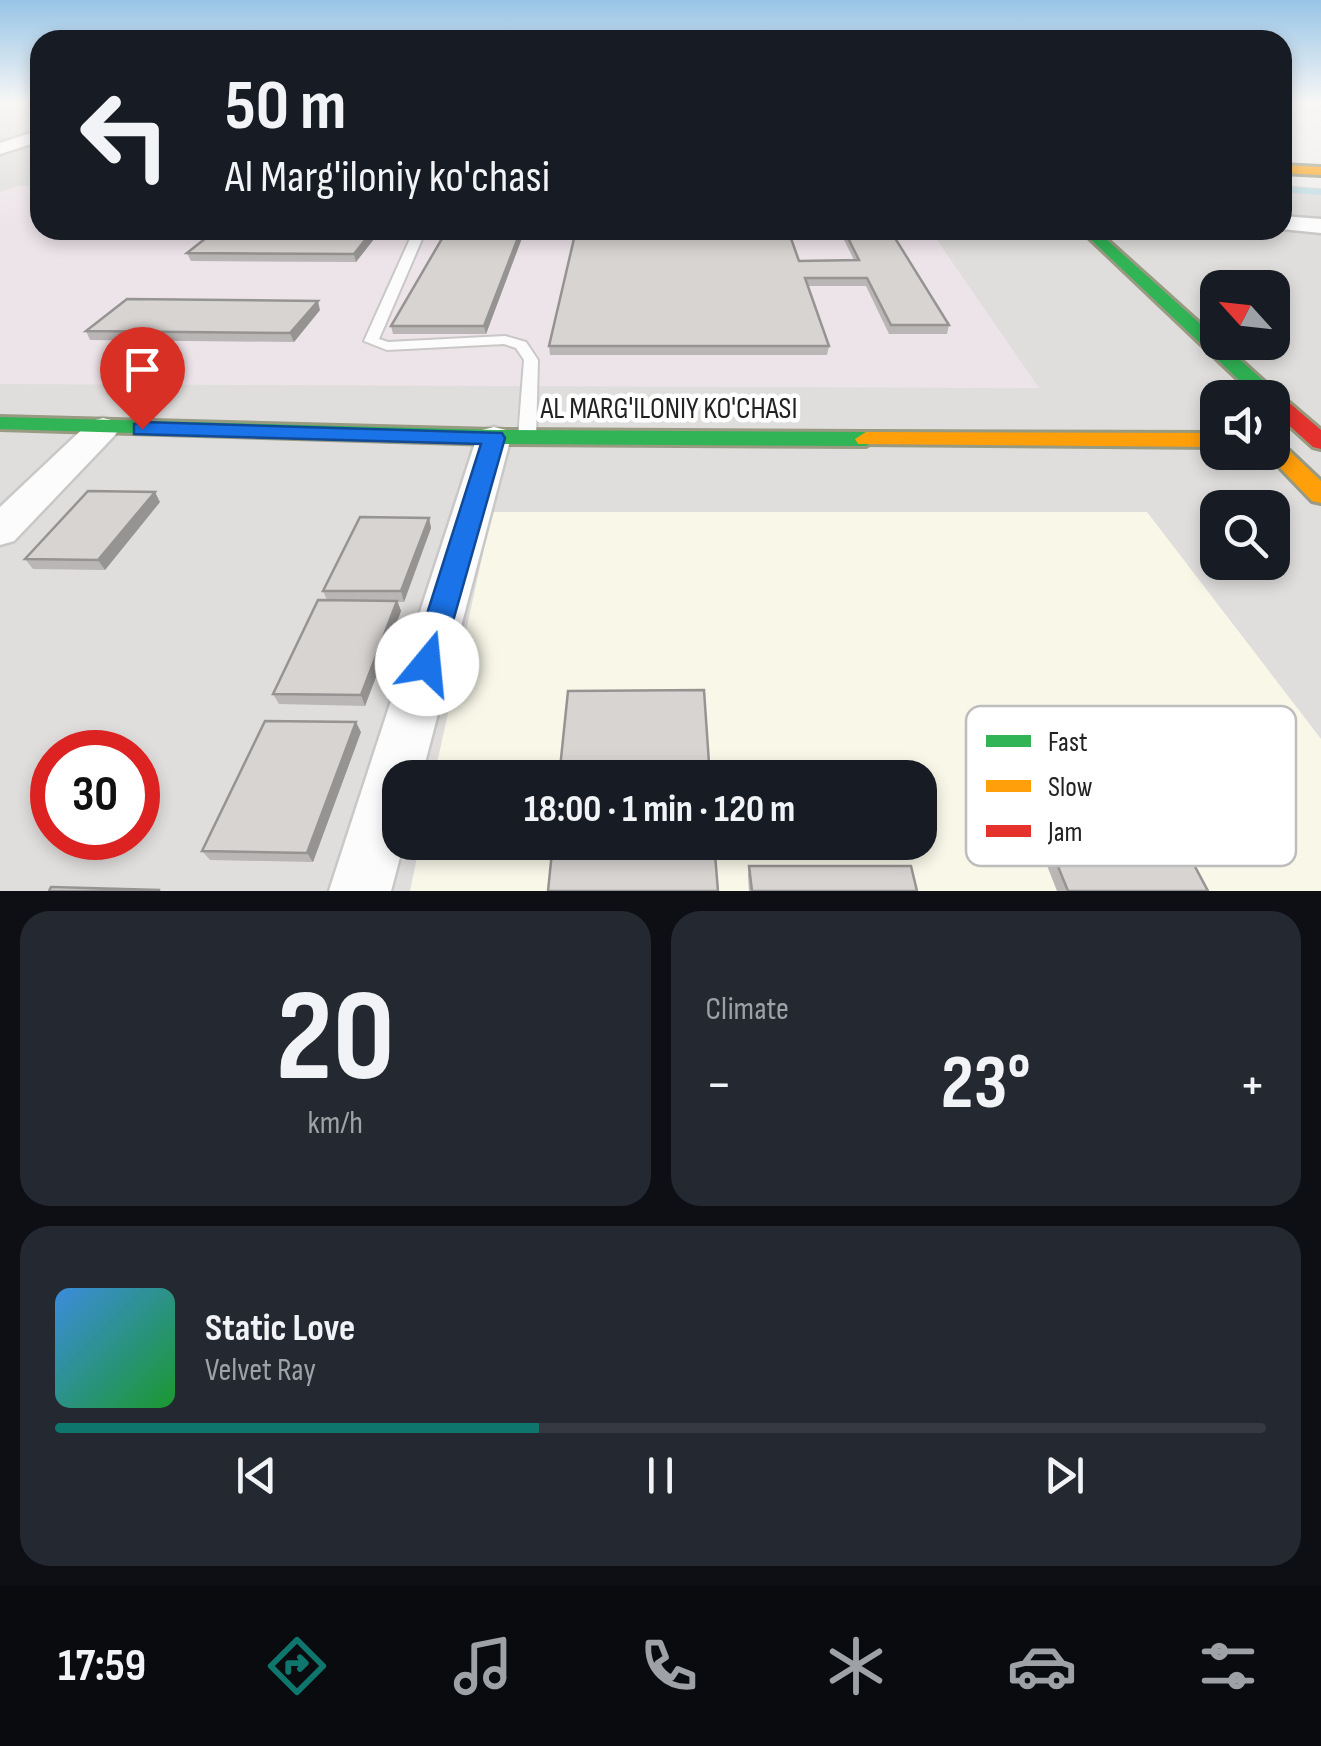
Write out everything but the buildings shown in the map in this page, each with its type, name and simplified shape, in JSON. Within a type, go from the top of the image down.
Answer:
[{"type":"street","points":[[1292,170],[1321,171]]},
{"type":"street","points":[[1292,223],[1321,226]]},
{"type":"street","points":[[1099,240],[1252,380]]},
{"type":"street","points":[[1290,414],[1319,441]]},
{"type":"street","name":"AL MARG'ILONIY KO'CHASI","points":[[0,423],[510,438],[1200,440]]},
{"type":"street","points":[[0,531],[103,428]]},
{"type":"street","points":[[360,891],[510,438]]},
{"type":"street","points":[[1290,443],[1319,441]]},
{"type":"street","points":[[1290,462],[1321,494]]},
{"type":"lane","points":[[416,240],[371,341],[387,346],[505,340],[521,345],[531,360],[510,438]]},
{"type":"shaded area","points":[[0,145],[30,145],[30,240],[1292,240],[1292,186],[1321,188],[1321,891],[0,891]]},
{"type":"shaded area","points":[[30,186],[30,240],[937,240],[1039,388],[0,384],[0,192]]},
{"type":"shaded area","points":[[492,512],[1147,512],[1296,706],[966,706],[966,866],[1296,866],[1296,706],[1321,739],[1321,891],[410,891],[416,860],[937,860],[937,760],[438,760]]},
{"type":"waterway","points":[[1292,190],[1321,192]]},
{"type":"traffic: fast","points":[[1099,240],[1251,380]]},
{"type":"traffic: fast","points":[[0,423],[494,437],[866,439]]},
{"type":"traffic: slow","points":[[1292,170],[1321,171]]},
{"type":"traffic: slow","points":[[866,439],[1200,440]]},
{"type":"traffic: slow","points":[[1290,465],[1321,495]]},
{"type":"traffic: jam","points":[[1290,414],[1321,442]]},
{"type":"route","points":[[142,429],[494,438],[427,664]]}]
